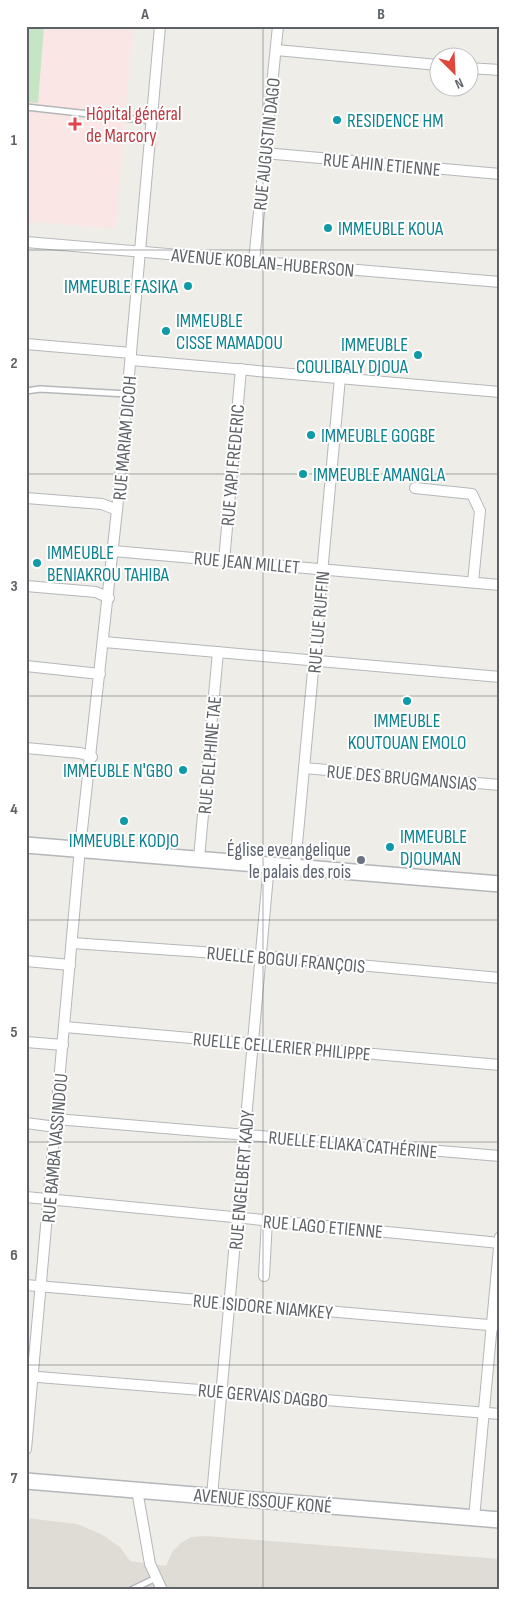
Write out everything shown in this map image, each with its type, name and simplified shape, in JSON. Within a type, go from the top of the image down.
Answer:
[{"type":"street","name":"RUE MARIAM DICOH","points":[[80,848],[92,757],[118,510],[160,26]]},
{"type":"street","name":"RUE AUGUSTIN DAGO","points":[[254,261],[278,26]]},
{"type":"street","points":[[276,50],[428,64]]},
{"type":"street","points":[[478,69],[500,70]]},
{"type":"street","name":"RUE AHIN ETIENNE","points":[[264,153],[500,174]]},
{"type":"street","name":"AVENUE KOBLAN-HUBERSON","points":[[26,242],[500,282]]},
{"type":"street","points":[[26,344],[241,369],[500,392]]},
{"type":"street","name":"RUE YAPI FREDERIC","points":[[224,560],[241,369]]},
{"type":"street","name":"RUE LUE RUFFIN","points":[[295,866],[340,378]]},
{"type":"street","points":[[415,488],[472,494],[478,502],[480,511],[473,582]]},
{"type":"street","points":[[26,498],[102,504],[118,510]]},
{"type":"street","name":"RUE JEAN MILLET","points":[[113,551],[500,585]]},
{"type":"street","points":[[26,586],[96,592],[109,598]]},
{"type":"street","points":[[104,642],[500,677]]},
{"type":"street","name":"RUE DELPHINE TAE","points":[[199,858],[218,652]]},
{"type":"street","points":[[26,666],[100,674]]},
{"type":"street","points":[[26,748],[80,753],[92,757]]},
{"type":"street","name":"RUE DES BRUGMANSIAS","points":[[304,768],[500,785]]},
{"type":"street","points":[[26,845],[500,884]]},
{"type":"street","name":"RUE BAMBA VASSINDOU","points":[[26,1449],[30,1376],[41,1287],[80,848]]},
{"type":"street","name":"RUE ENGELBERT KADY","points":[[212,1496],[269,864]]},
{"type":"street","name":"RUELLE BOGUI FRANÇOIS","points":[[72,943],[261,956],[500,978]]},
{"type":"street","points":[[26,961],[70,965]]},
{"type":"street","name":"RUELLE CELLERIER PHILIPPE","points":[[65,1027],[500,1065]]},
{"type":"street","points":[[26,1042],[63,1045]]},
{"type":"street","name":"RUELLE ELIAKA CATHÉRINE","points":[[26,1123],[56,1123],[245,1134],[500,1156]]},
{"type":"street","name":"RUE LAGO ETIENNE","points":[[26,1197],[500,1243]]},
{"type":"street","points":[[264,1276],[267,1220]]},
{"type":"street","points":[[474,1518],[484,1413],[496,1326],[500,1237]]},
{"type":"street","name":"RUE ISIDORE NIAMKEY","points":[[26,1286],[496,1326]]},
{"type":"street","name":"RUE GERVAIS DAGBO","points":[[30,1376],[500,1414]]},
{"type":"street","name":"AVENUE ISSOUF KONÉ","points":[[26,1481],[500,1520]]},
{"type":"street","points":[[137,1490],[150,1564],[162,1590]]},
{"type":"lane","points":[[26,107],[152,121]]},
{"type":"lane","points":[[26,391],[40,389],[128,394]]},
{"type":"lane","points":[[131,1590],[157,1578]]},
{"type":"shaded area","name":"Hôpital général de Marcory","points":[[26,26],[133,26],[115,229],[26,221]]},
{"type":"shaded area","points":[[26,1518],[77,1524],[101,1534],[120,1547],[130,1561],[166,1566],[172,1552],[181,1543],[191,1537],[206,1536],[500,1559],[500,1590],[26,1590]]},
{"type":"green space","points":[[26,26],[44,26],[38,103],[26,102]]},
{"type":"place","name":"RESIDENCE HM","points":[[337,120]]},
{"type":"place","name":"Hôpital général de Marcory","points":[[75,124]]},
{"type":"place","name":"IMMEUBLE KOUA","points":[[328,228]]},
{"type":"place","name":"IMMEUBLE FASIKA","points":[[188,286]]},
{"type":"place","name":"IMMEUBLE CISSE MAMADOU","points":[[166,331]]},
{"type":"place","name":"IMMEUBLE COULIBALY DJOUA","points":[[418,355]]},
{"type":"place","name":"IMMEUBLE GOGBE","points":[[311,435]]},
{"type":"place","name":"IMMEUBLE AMANGLA","points":[[303,474]]},
{"type":"place","name":"IMMEUBLE BENIAKROU TAHIBA","points":[[37,563]]},
{"type":"place","name":"IMMEUBLE KOUTOUAN EMOLO","points":[[407,701]]},
{"type":"place","name":"IMMEUBLE N'GBO","points":[[183,770]]},
{"type":"place","name":"IMMEUBLE KODJO","points":[[124,821]]},
{"type":"place","name":"IMMEUBLE DJOUMAN","points":[[390,847]]},
{"type":"place","name":"Église eveangelique le palais des rois","points":[[361,860]]}]
